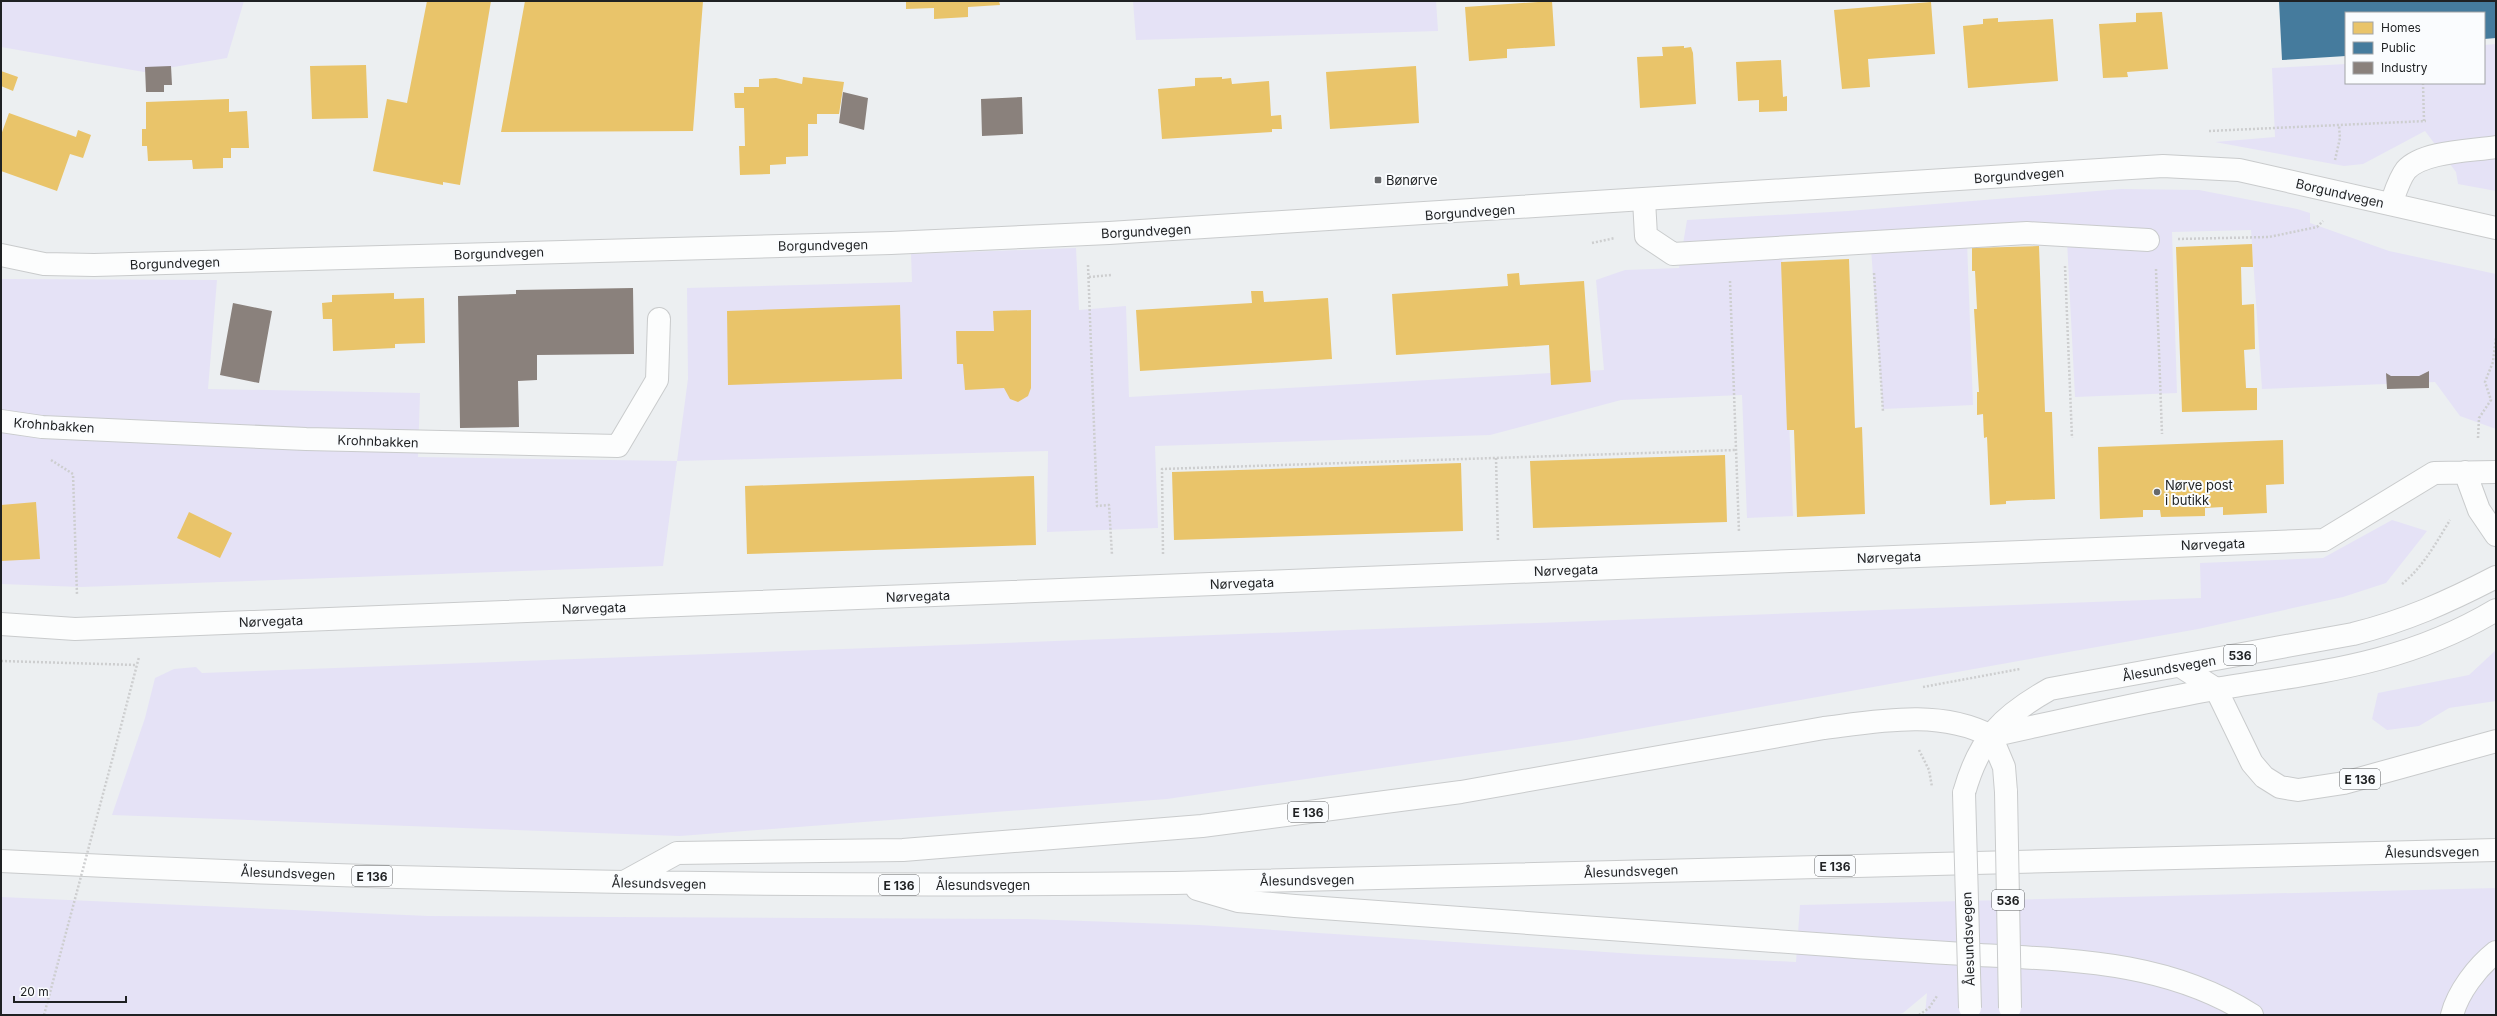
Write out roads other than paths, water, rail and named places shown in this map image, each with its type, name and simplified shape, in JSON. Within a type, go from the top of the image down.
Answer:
[{"type":"main road","name":"Borgundvegen","points":[[2391,204],[2406,170],[2415,163],[2442,155],[2496,148]]},
{"type":"main road","name":"Borgundvegen","points":[[1,255],[44,264],[94,265],[891,244],[1229,227],[2163,166],[2239,170],[2328,192],[2391,204],[2496,228]]},
{"type":"main road","points":[[1644,200],[1646,236],[1673,254],[2027,233],[2148,240]]},
{"type":"main road","name":"Krohnbakken","points":[[1,421],[42,427],[306,439],[618,446],[657,380],[659,318]]},
{"type":"main road","points":[[2464,472],[2479,510],[2496,535]]},
{"type":"main road","name":"Nørvegata","points":[[1,624],[75,629],[2324,540],[2434,473],[2496,472]]},
{"type":"main road","name":"Ålesundsvegen","points":[[1970,1012],[1964,793],[1971,765],[1991,736],[2007,717],[2021,706],[2050,689],[2180,666],[2386,626],[2434,609],[2496,577]]},
{"type":"main road","name":"536","points":[[2010,1012],[2006,792],[2004,767],[1991,736],[2132,704],[2216,689],[2313,675],[2370,662],[2436,642],[2496,610]]},
{"type":"main road","points":[[2180,666],[2216,689]]},
{"type":"main road","name":"E 136","points":[[2216,689],[2252,763],[2264,777],[2280,787],[2298,790],[2344,783],[2496,740]]},
{"type":"main road","name":"E 136","points":[[624,882],[677,853],[903,850],[1202,826],[1461,792],[1816,729],[1882,720],[1941,720],[1976,728],[1991,736]]},
{"type":"main road","name":"Ålesundsvegen","points":[[1,861],[422,878],[828,886],[1175,883],[2496,850]]},
{"type":"main road","name":"E 136","points":[[1175,883],[1238,901],[1295,906],[1926,952],[2067,960],[2150,971],[2178,979],[2212,992],[2252,1015]]},
{"type":"main road","points":[[2452,1015],[2469,981],[2496,952]]},
{"type":"place","name":"Bønørve","points":[[1378,180]]},
{"type":"place","name":"Nørve post i butikk","points":[[2157,492]]}]
